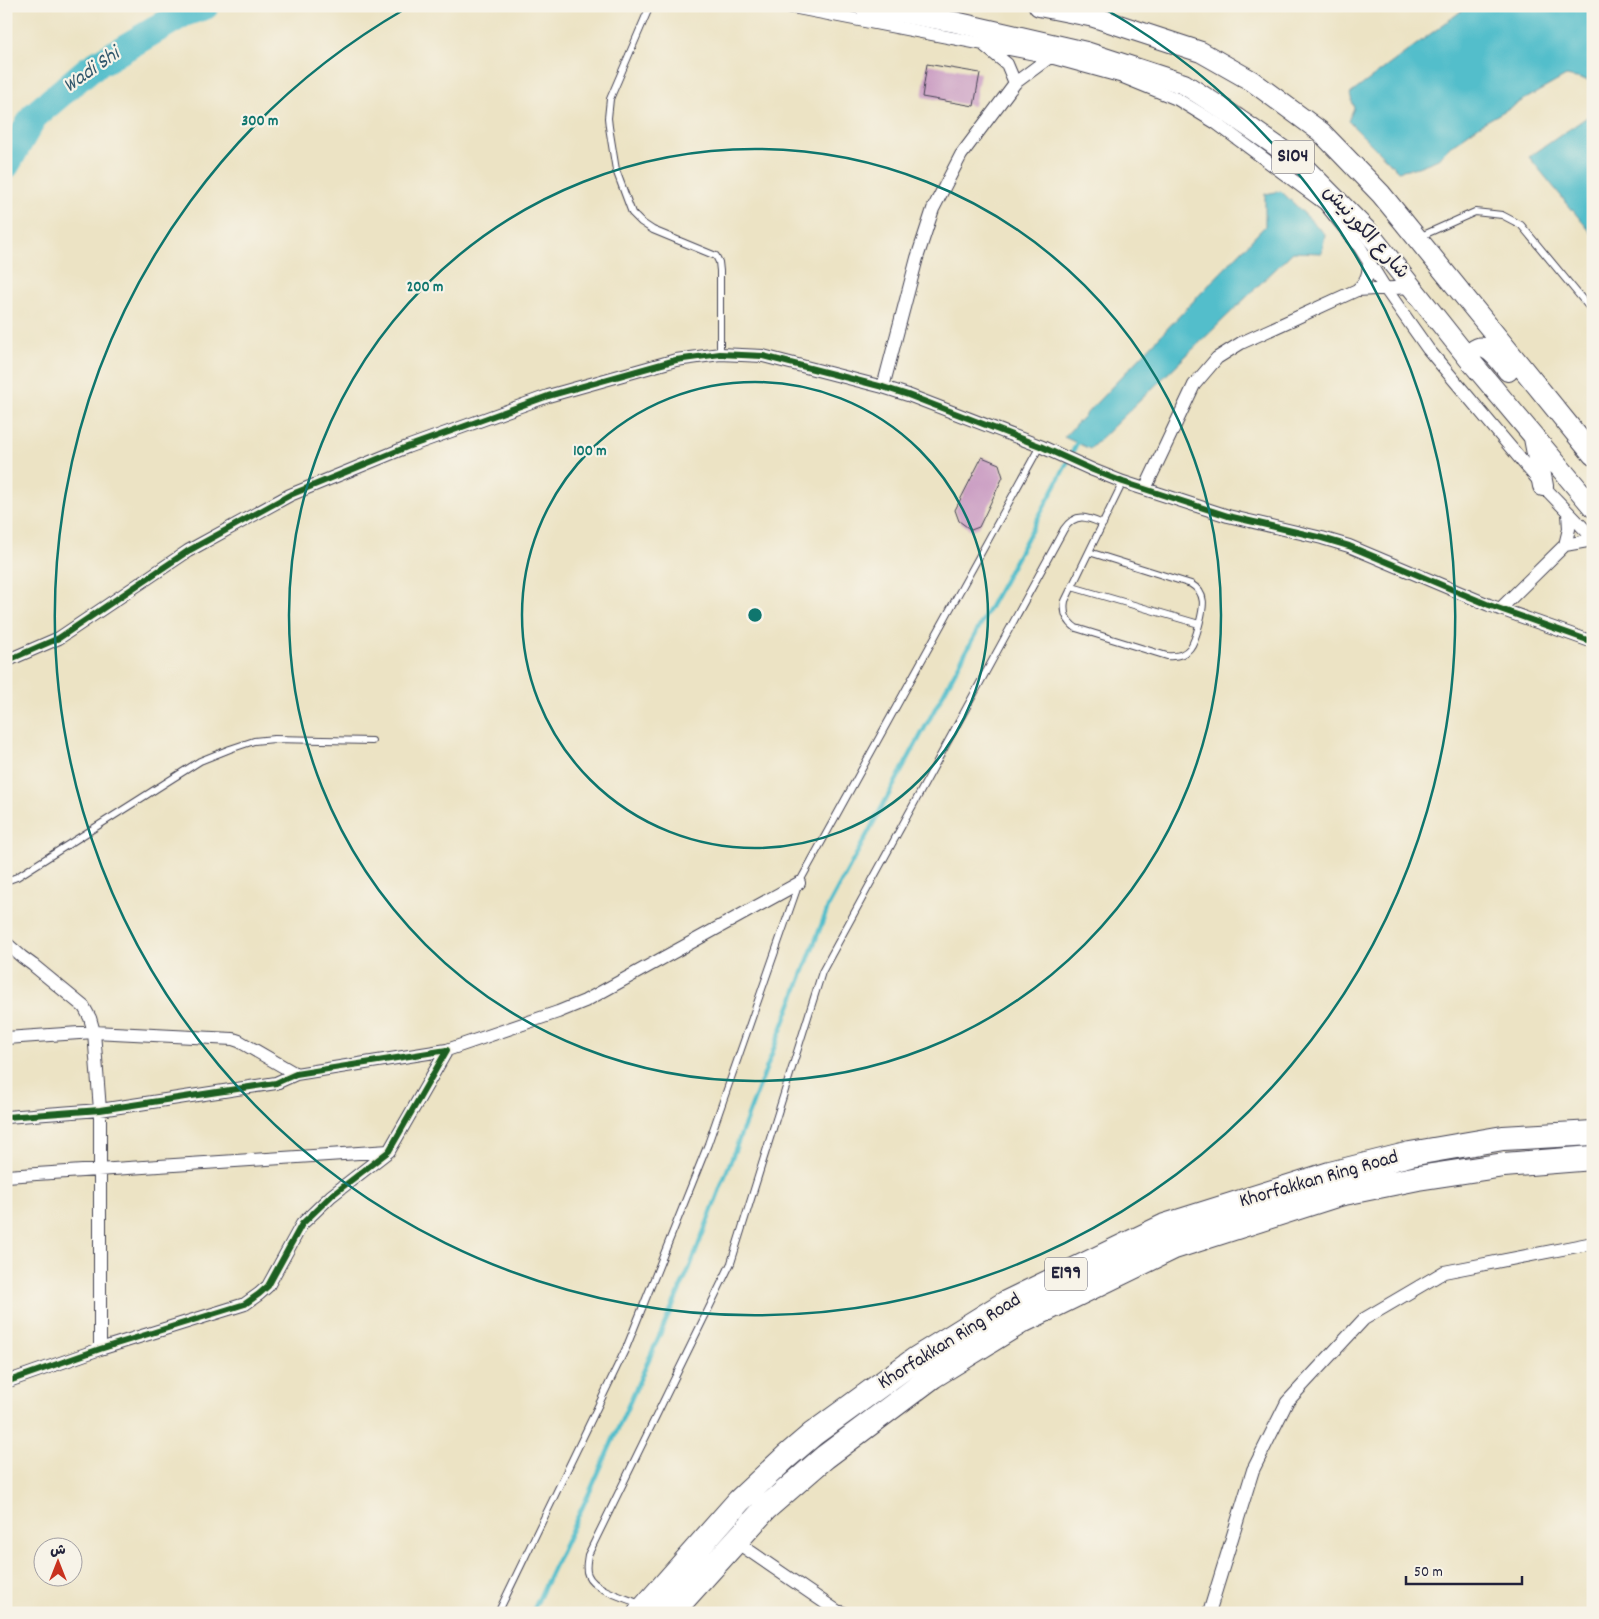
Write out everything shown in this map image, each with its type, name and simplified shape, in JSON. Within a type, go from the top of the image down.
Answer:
[{"type":"highway","name":"Khorfakkan Ring Road","points":[[643,1610],[739,1501],[800,1445],[916,1359],[1006,1303],[1165,1226],[1330,1174],[1410,1154],[1503,1138],[1593,1133]]},
{"type":"highway","name":"Khorfakkan Ring Road","points":[[671,1613],[765,1509],[825,1457],[933,1376],[1022,1321],[1174,1247],[1339,1194],[1418,1178],[1504,1165],[1593,1158]]},
{"type":"main road","points":[[859,6],[876,24]]},
{"type":"main road","name":"شارع الكورنيش","points":[[864,6],[955,22],[1093,54],[1184,84],[1226,111],[1298,161],[1368,232],[1468,358],[1593,507]]},
{"type":"main road","name":"شارع الكورنيش","points":[[1038,6],[1094,17],[1201,52],[1252,81],[1321,132],[1381,194],[1593,455]]},
{"type":"main road","points":[[1071,64],[1093,54]]},
{"type":"main road","points":[[1468,358],[1477,348],[1490,350],[1521,383],[1546,398]]},
{"type":"main road","points":[[1534,436],[1543,486]]},
{"type":"street","points":[[787,6],[1050,58],[1123,77],[1177,98],[1216,123],[1325,204],[1359,246],[1385,288],[1428,349],[1543,486],[1593,539]]},
{"type":"street","points":[[983,44],[1008,64],[1014,83]]},
{"type":"street","points":[[883,387],[917,258],[933,208],[961,155],[1014,83],[1050,58]]},
{"type":"street","points":[[1145,489],[1194,386],[1217,358],[1240,343],[1357,290],[1365,283],[1368,276],[1368,232]]},
{"type":"street","points":[[1357,290],[1413,287]]},
{"type":"street","points":[[6,661],[59,638],[188,551],[290,495],[407,447],[548,396],[676,360],[720,354],[763,356],[908,395],[1040,446],[1123,482],[1228,516],[1349,546],[1500,610],[1593,642]]},
{"type":"street","points":[[1500,610],[1565,545],[1569,529],[1568,513]]},
{"type":"street","points":[[1565,545],[1593,539]]},
{"type":"street","points":[[6,1118],[100,1110],[276,1083],[296,1074],[447,1050],[586,1001],[799,884]]},
{"type":"street","points":[[6,943],[84,1007],[94,1032],[100,1110],[100,1349]]},
{"type":"street","points":[[6,1038],[94,1032],[233,1039],[296,1074]]},
{"type":"street","points":[[6,1382],[100,1349],[245,1304],[259,1294],[268,1286],[302,1224],[332,1196],[388,1151],[447,1050]]},
{"type":"street","points":[[6,1176],[388,1151]]},
{"type":"street","points":[[1209,1613],[1254,1470],[1288,1402],[1364,1319],[1444,1272],[1593,1243]]},
{"type":"street","points":[[735,1541],[837,1611],[844,1613]]},
{"type":"lane","points":[[650,6],[610,98],[608,118],[616,170],[632,214],[641,222],[653,230],[716,256],[720,271],[720,354]]},
{"type":"lane","points":[[1418,238],[1475,212],[1502,215],[1521,225],[1593,312]]},
{"type":"lane","points":[[498,1613],[628,1346],[708,1144],[799,884],[1040,446]]},
{"type":"lane","points":[[1089,552],[1196,587],[1204,601],[1196,640],[1189,650],[1179,656],[1167,656],[1076,628],[1067,620],[1064,608],[1065,601],[1123,482]]},
{"type":"lane","points":[[643,1610],[592,1583],[587,1574],[588,1555],[731,1264],[822,972],[1064,529],[1068,523],[1081,517],[1103,524]]},
{"type":"lane","points":[[1072,588],[1199,624]]},
{"type":"lane","points":[[6,881],[17,877],[200,761],[230,749],[254,741],[274,739],[372,741]]},
{"type":"water","points":[[1468,6],[1593,6],[1593,77],[1587,80],[1566,76],[1483,123],[1452,145],[1436,160],[1418,167],[1398,171],[1348,121],[1354,108],[1350,94]]},
{"type":"water","points":[[1593,113],[1593,235],[1529,157]]},
{"type":"water","points":[[1281,191],[1325,234],[1322,253],[1293,252],[1090,449],[1064,437],[1265,226],[1265,194]]},
{"type":"building","points":[[927,64],[980,73],[974,106],[922,97]]},
{"type":"building","points":[[982,457],[999,464],[1003,477],[979,527],[971,530],[959,521],[955,510]]},
{"type":"waterway","name":"Wadi Shi","points":[[6,165],[34,116],[89,69],[184,13],[205,6]]},
{"type":"waterway","points":[[532,1613],[591,1489],[690,1267],[829,905],[1077,443],[1081,439]]},
{"type":"cycle path","points":[[6,661],[59,638],[188,551],[290,495],[407,447],[548,396],[676,360],[720,354],[763,356],[908,395],[1040,446],[1123,482],[1228,516],[1349,546],[1489,605],[1593,642]]},
{"type":"cycle path","points":[[6,1117],[100,1110],[276,1083],[296,1074],[447,1050],[389,1151],[331,1196],[302,1224],[268,1286],[259,1294],[245,1304],[100,1349],[6,1382]]}]
